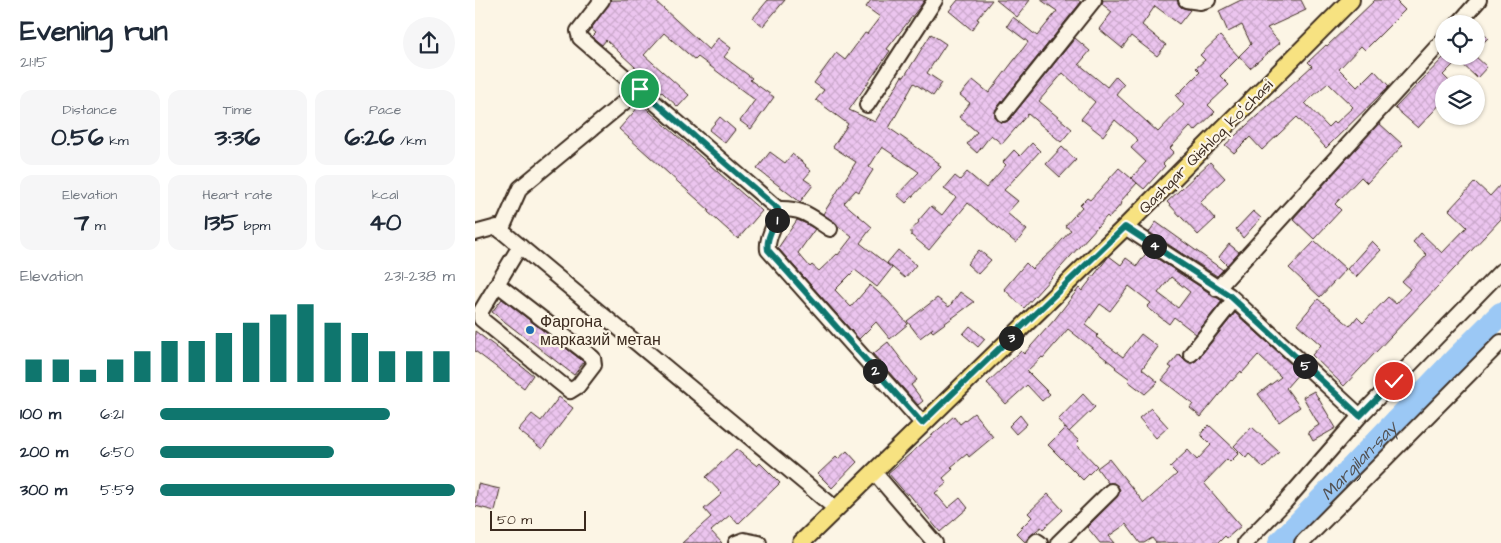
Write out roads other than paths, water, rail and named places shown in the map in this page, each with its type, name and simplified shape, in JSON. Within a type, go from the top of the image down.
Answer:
[{"type":"main road","name":"Qashqar Qishloq koʻchasi","points":[[801,543],[1125,227],[1351,0]]},
{"type":"street","points":[[602,0],[578,32],[580,38],[778,209],[793,209],[803,212],[830,229]]},
{"type":"street","points":[[867,105],[935,0]]},
{"type":"street","points":[[1003,114],[1094,0]]},
{"type":"street","points":[[1186,0],[1200,2],[1208,0]]},
{"type":"street","points":[[1466,15],[1479,0]]},
{"type":"street","points":[[1217,289],[1435,49]]},
{"type":"street","points":[[501,231],[520,188],[640,89]]},
{"type":"street","points":[[778,209],[778,217],[767,244],[768,250],[922,423]]},
{"type":"street","points":[[475,233],[497,227],[835,508]]},
{"type":"street","points":[[1125,227],[1234,300],[1360,416]]},
{"type":"street","points":[[497,284],[593,358],[594,365],[578,386],[569,391],[481,320],[481,311],[497,284],[520,246]]},
{"type":"street","points":[[1245,543],[1285,502],[1360,416],[1501,271]]},
{"type":"street","points":[[1191,354],[1234,300]]},
{"type":"street","points":[[1302,543],[1501,342]]},
{"type":"street","points":[[874,472],[935,543]]},
{"type":"street","points":[[1058,543],[1111,491]]},
{"type":"street","points":[[736,543],[744,540],[759,543]]},
{"type":"street","points":[[1035,543],[1037,541],[1040,543]]},
{"type":"waterway","name":"Margilan-say","points":[[1280,543],[1501,314]]},
{"type":"place","name":"Фаргона марказий метан","points":[[530,330]]}]
